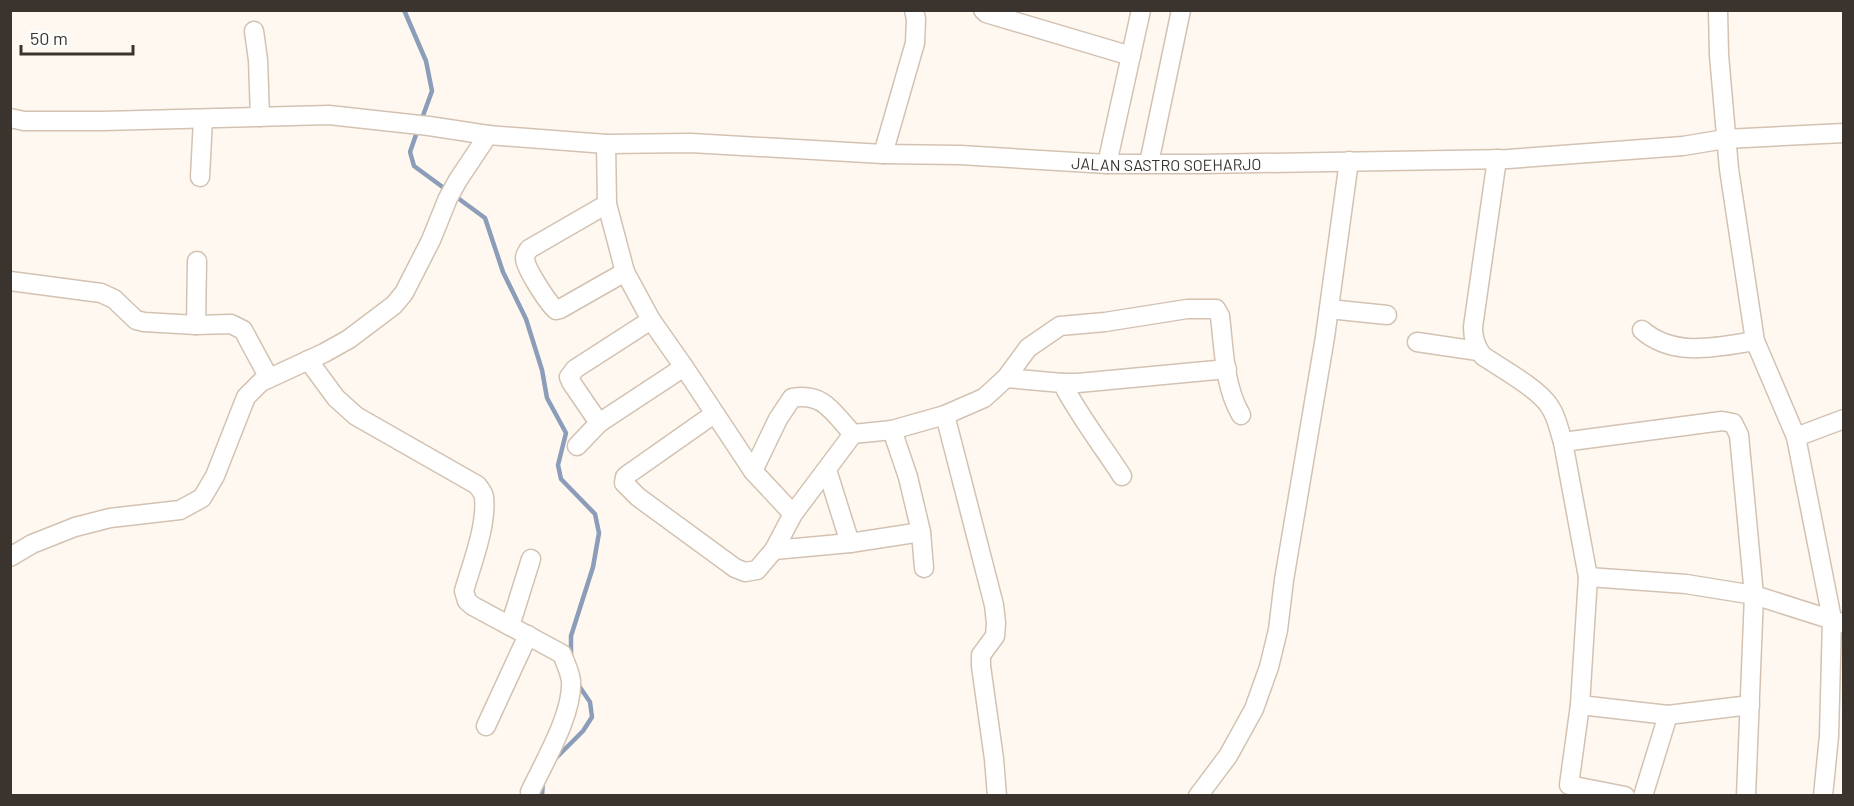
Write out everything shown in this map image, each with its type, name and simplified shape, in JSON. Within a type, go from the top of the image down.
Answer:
[{"type":"street","points":[[883,154],[915,43],[914,10]]},
{"type":"street","points":[[984,10],[986,13],[1131,56]]},
{"type":"street","points":[[1107,164],[1141,10]]},
{"type":"street","points":[[1149,163],[1181,10]]},
{"type":"street","points":[[1718,10],[1725,139],[1755,340],[1796,437],[1838,621],[1823,795]]},
{"type":"street","points":[[254,31],[258,60],[260,117]]},
{"type":"street","name":"JALAN SASTRO SOEHARJO","points":[[10,118],[24,121],[103,121],[329,115],[408,123],[488,135],[606,144],[691,143],[1107,164],[1497,159],[1683,146],[1725,139],[1844,133]]},
{"type":"street","points":[[200,177],[203,119]]},
{"type":"street","points":[[10,557],[32,544],[75,526],[110,518],[180,510],[202,498],[215,476],[246,397],[261,382],[349,339],[394,305],[404,293],[431,240],[448,198],[488,135]]},
{"type":"street","points":[[606,144],[607,204],[625,272],[651,321],[753,471],[793,514]]},
{"type":"street","points":[[1497,159],[1473,335],[1478,351],[1542,396],[1550,405],[1555,417],[1563,442],[1588,577],[1580,705],[1569,785],[1625,795]]},
{"type":"street","points":[[1198,795],[1228,756],[1254,709],[1269,667],[1278,630],[1284,580],[1329,309],[1349,161]]},
{"type":"street","points":[[607,204],[530,249],[525,255],[525,260],[539,288],[556,310],[625,272]]},
{"type":"street","points":[[196,325],[197,261]]},
{"type":"street","points":[[10,281],[101,293],[114,299],[136,320],[144,322],[196,325],[231,324],[243,330],[269,378]]},
{"type":"street","points":[[714,414],[630,473],[625,477],[624,483],[638,497],[735,568],[746,572],[757,570],[774,550],[793,514],[853,434],[892,430],[945,415],[984,398],[1006,378],[1028,348],[1060,326],[1105,322],[1187,309],[1216,309],[1221,316],[1227,369],[1233,397],[1241,415]]},
{"type":"street","points":[[1329,309],[1387,315]]},
{"type":"street","points":[[599,423],[569,377],[575,369],[651,321]]},
{"type":"street","points":[[1642,330],[1651,338],[1681,348],[1713,347],[1755,340]]},
{"type":"street","points":[[1417,342],[1478,351]]},
{"type":"street","points":[[308,360],[336,398],[356,416],[477,485],[482,492],[484,497],[483,524],[464,591],[467,601],[562,654],[571,678],[571,693],[562,725],[530,792]]},
{"type":"street","points":[[577,446],[599,423],[684,367]]},
{"type":"street","points":[[1006,378],[1078,383],[1227,369]]},
{"type":"street","points":[[1062,383],[1075,408],[1122,476]]},
{"type":"street","points":[[753,471],[778,419],[792,398],[805,395],[821,400],[853,434]]},
{"type":"street","points":[[945,415],[994,605],[995,636],[981,655],[981,666],[997,795]]},
{"type":"street","points":[[1796,437],[1844,419]]},
{"type":"street","points":[[1563,442],[1722,421],[1733,423],[1739,435],[1754,595],[1746,795]]},
{"type":"street","points":[[892,430],[908,477],[921,532],[924,568]]},
{"type":"street","points":[[827,470],[850,543]]},
{"type":"street","points":[[774,550],[850,543],[921,532]]},
{"type":"street","points":[[510,626],[531,559]]},
{"type":"street","points":[[1588,577],[1686,584],[1754,595],[1838,621]]},
{"type":"street","points":[[486,726],[528,635]]},
{"type":"street","points":[[1580,705],[1668,715],[1750,705]]},
{"type":"street","points":[[1643,795],[1668,715]]},
{"type":"waterway","points":[[404,10],[426,61],[432,91],[421,121]]},
{"type":"waterway","points":[[418,129],[410,152],[414,166],[448,191]]},
{"type":"waterway","points":[[455,196],[485,218],[503,272],[526,319],[542,370],[547,398],[566,433],[558,465],[561,479],[595,514],[599,533],[593,567],[571,636],[571,655]]},
{"type":"waterway","points":[[556,758],[583,731],[592,717],[590,702],[577,683]]},
{"type":"waterway","points":[[542,796],[543,781]]}]
